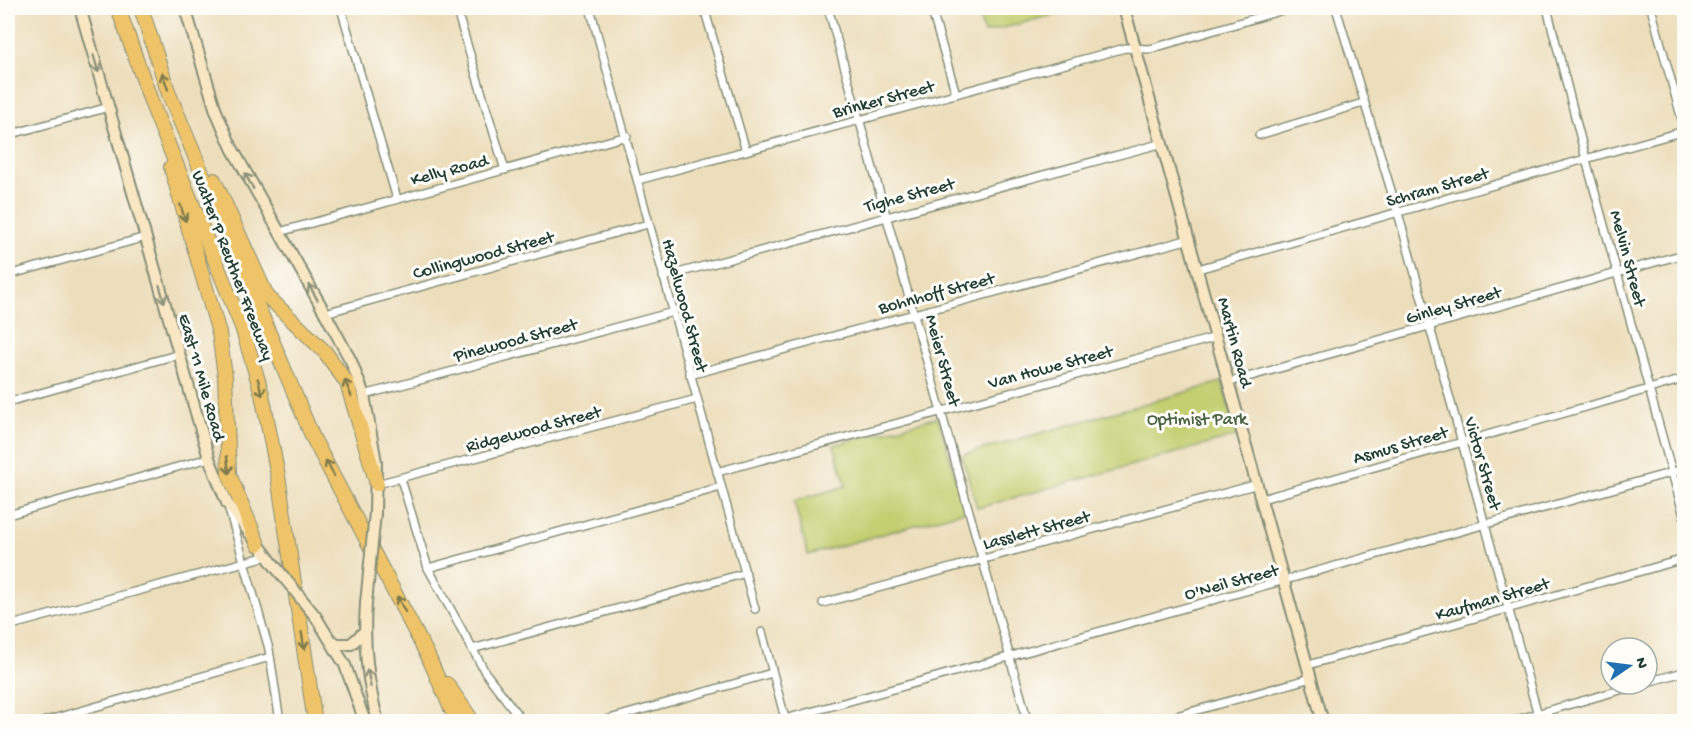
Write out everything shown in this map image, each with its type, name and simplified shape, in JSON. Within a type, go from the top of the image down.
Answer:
[{"type":"highway","name":"Walter P Reuther Freeway","points":[[118,8],[164,136],[242,327],[262,394],[274,455],[315,722]]},
{"type":"highway","name":"Walter P Reuther Freeway","points":[[141,8],[187,136],[313,438],[428,656]]},
{"type":"highway","points":[[164,136],[175,189],[219,333],[225,376],[230,474],[258,544]]},
{"type":"highway","points":[[187,136],[220,192],[267,296],[326,352],[343,376],[353,401],[377,484]]},
{"type":"highway","points":[[428,656],[457,722]]},
{"type":"highway","points":[[428,656],[473,722]]},
{"type":"main road","name":"East 11 Mile Road","points":[[80,8],[209,458],[227,502],[331,639],[352,681],[365,722]]},
{"type":"main road","points":[[185,8],[216,111],[249,181],[351,361],[364,394],[373,437],[377,484],[363,633],[365,658],[378,722]]},
{"type":"main road","name":"Martin Road","points":[[1124,8],[1323,722]]},
{"type":"main road","points":[[331,639],[337,644],[351,644],[363,633]]},
{"type":"street","points":[[341,8],[397,199]]},
{"type":"street","points":[[456,8],[505,170]]},
{"type":"street","name":"Hazelwood Street","points":[[590,8],[755,609]]},
{"type":"street","points":[[704,8],[746,151]]},
{"type":"street","name":"Meier Street","points":[[828,8],[916,313],[1028,722]]},
{"type":"street","points":[[931,8],[956,94]]},
{"type":"street","name":"Brinker Street","points":[[638,180],[1125,48],[1150,49],[1290,8]]},
{"type":"street","name":"Victor Street","points":[[1336,8],[1398,213],[1539,722]]},
{"type":"street","name":"Melvin Street","points":[[1547,8],[1684,516]]},
{"type":"street","points":[[1652,8],[1684,129]]},
{"type":"street","points":[[1259,135],[1363,102]]},
{"type":"street","points":[[8,135],[109,107]]},
{"type":"street","name":"Schram Street","points":[[1198,269],[1684,129]]},
{"type":"street","name":"Kelly Road","points":[[279,232],[627,136]]},
{"type":"street","name":"Tighe Street","points":[[663,277],[1163,142]]},
{"type":"street","name":"Collingwood Street","points":[[325,313],[648,224]]},
{"type":"street","points":[[8,275],[146,237]]},
{"type":"street","name":"Bohnhoff Street","points":[[690,375],[1190,239]]},
{"type":"street","name":"Ginley Street","points":[[1230,382],[1684,254]]},
{"type":"street","name":"Pinewood Street","points":[[364,394],[673,312]]},
{"type":"street","name":"Van Howe Street","points":[[717,472],[1217,337]]},
{"type":"street","points":[[8,402],[180,354]]},
{"type":"street","name":"Asmus Street","points":[[1262,499],[1684,379]]},
{"type":"street","name":"Ridgewood Street","points":[[377,484],[697,399]]},
{"type":"street","points":[[8,515],[209,458]]},
{"type":"street","name":"O'Neil Street","points":[[785,720],[1684,469]]},
{"type":"street","points":[[401,478],[428,568],[498,692],[523,722]]},
{"type":"street","name":"Lasslett Street","points":[[823,603],[1258,484]]},
{"type":"street","points":[[428,568],[721,487]]},
{"type":"street","points":[[227,502],[270,657],[280,722]]},
{"type":"street","name":"Kaufman Street","points":[[1308,665],[1684,559]]},
{"type":"street","points":[[8,626],[243,561],[271,560]]},
{"type":"street","points":[[472,649],[746,573]]},
{"type":"street","points":[[762,632],[785,720]]},
{"type":"street","points":[[42,722],[270,657]]},
{"type":"street","points":[[1659,679],[1684,672]]},
{"type":"street","points":[[599,722],[772,673]]},
{"type":"street","points":[[1155,722],[1311,678]]},
{"type":"street","points":[[1509,722],[1599,696]]},
{"type":"green space","points":[[977,8],[1080,8],[984,33]]},
{"type":"green space","name":"Optimist Park","points":[[1222,382],[1237,436],[977,508],[962,455]]},
{"type":"green space","points":[[938,417],[965,511],[808,555],[794,501],[846,486],[834,445]]}]
